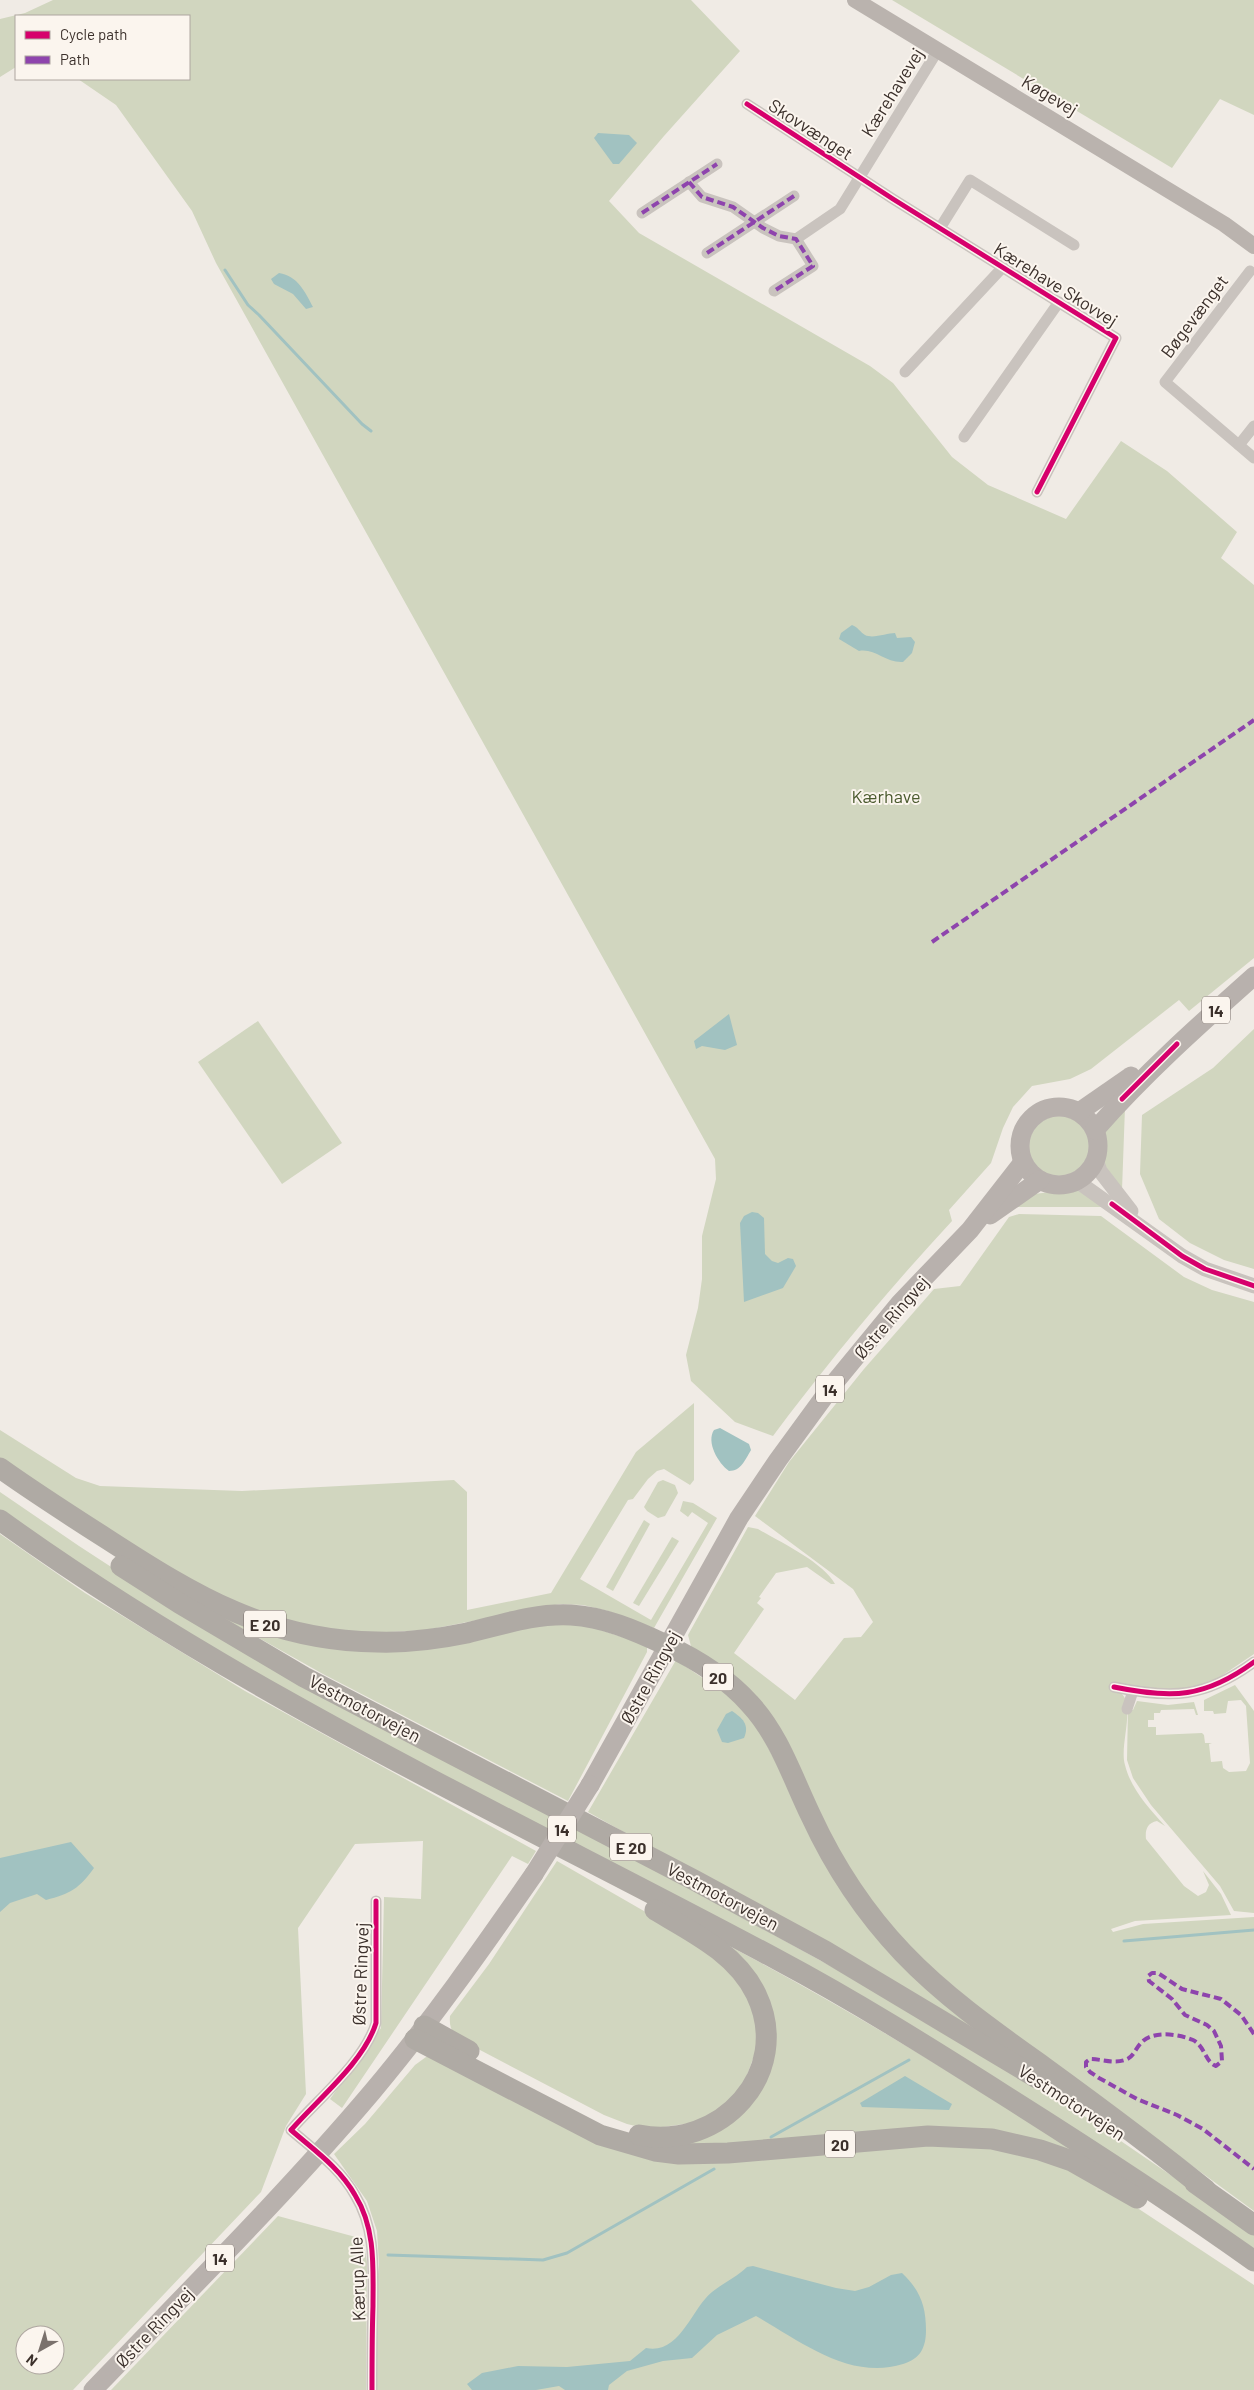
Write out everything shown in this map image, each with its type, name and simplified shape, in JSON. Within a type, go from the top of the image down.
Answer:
[{"type":"highway","name":"E 20","points":[[0,1468],[190,1590],[248,1618],[297,1633],[346,1641],[420,1641],[530,1618],[570,1615],[616,1624],[667,1646]]},
{"type":"highway","name":"Vestmotorvejen","points":[[0,1482],[74,1535],[179,1603],[288,1667],[694,1880],[825,1951],[1046,2084],[1206,2190],[1254,2225]]},
{"type":"highway","name":"Vestmotorvejen","points":[[0,1520],[130,1609],[226,1667],[359,1741],[775,1958],[936,2052],[1071,2137],[1254,2261]]},
{"type":"highway","name":"20","points":[[667,1646],[722,1680],[749,1702],[756,1711],[777,1743],[822,1839],[841,1871],[872,1918],[906,1956],[962,2006],[1144,2140],[1206,2190]]},
{"type":"highway","points":[[420,2032],[590,2118],[627,2132],[654,2138],[676,2137],[697,2133],[724,2118],[748,2094],[758,2076],[766,2046],[764,2019],[755,1993],[743,1974],[724,1955],[693,1932],[442,1784]]},
{"type":"highway","name":"20","points":[[420,2032],[600,2135],[655,2151],[679,2154],[728,2153],[928,2136],[992,2139],[1040,2150],[1093,2172],[1130,2193],[1254,2277]]},
{"type":"main road","name":"Køgevej","points":[[855,0],[1224,224],[1254,246]]},
{"type":"main road","name":"Køgevej","points":[[1224,224],[1254,236]]},
{"type":"main road","name":"14","points":[[1095,1130],[1122,1099],[1177,1044],[1254,976]]},
{"type":"main road","name":"14","points":[[1079,1112],[1177,1044]]},
{"type":"main road","points":[[1061,1106],[1079,1112],[1091,1122],[1095,1130],[1098,1142],[1096,1160],[1088,1172],[1077,1180],[1058,1185],[1040,1180],[1030,1172],[1023,1162],[1020,1140],[1025,1126],[1035,1115],[1052,1107],[1061,1106]]},
{"type":"main road","name":"Østre Ringvej","points":[[93,2390],[318,2154],[420,2032],[534,1874],[590,1785],[748,1503],[829,1390],[900,1303],[970,1230],[1023,1162]]},
{"type":"main road","name":"Østre Ringvej","points":[[970,1230],[1040,1180]]},
{"type":"street","name":"Kærehavevej","points":[[796,239],[832,217],[840,209],[938,50]]},
{"type":"street","name":"Skovvænget","points":[[747,104],[861,176]]},
{"type":"street","points":[[642,213],[717,164]]},
{"type":"street","name":"Kærehave Skovvej","points":[[861,176],[940,228],[1116,338],[1037,492]]},
{"type":"street","points":[[940,228],[970,180],[1074,245]]},
{"type":"street","points":[[689,182],[702,197],[733,207],[779,236],[796,239],[813,266],[774,291]]},
{"type":"street","points":[[708,253],[794,196]]},
{"type":"street","name":"Kærehave Skovvej","points":[[904,372],[1003,267]]},
{"type":"street","name":"Bøgevænget","points":[[1239,445],[1165,382],[1250,270]]},
{"type":"street","name":"Kærehave Skovvej","points":[[964,437],[1060,302]]},
{"type":"street","points":[[1254,426],[1239,445],[1254,458]]},
{"type":"street","points":[[1096,1160],[1100,1171],[1144,1227]]},
{"type":"street","points":[[1077,1180],[1144,1227],[1159,1241],[1205,1268],[1254,1286]]},
{"type":"street","points":[[1114,1686],[1133,1691],[1166,1695],[1196,1693],[1225,1681],[1254,1662]]},
{"type":"street","points":[[1127,1709],[1133,1691]]},
{"type":"street","name":"Østre Ringvej","points":[[318,2154],[291,2130],[361,2054],[371,2038],[376,2023],[376,1901]]},
{"type":"street","name":"Kærup Alle","points":[[318,2154],[335,2168],[346,2181],[355,2195],[369,2226],[373,2260],[372,2390]]},
{"type":"green space","name":"Kærhave","points":[[53,0],[691,0],[740,51],[609,201],[639,233],[870,366],[893,383],[952,457],[988,485],[1066,519],[1121,441],[1167,471],[1237,532],[1221,558],[1254,585],[1254,958],[1189,1011],[1179,1000],[1091,1069],[1070,1079],[1032,1086],[1013,1107],[1003,1128],[991,1163],[949,1210],[952,1221],[859,1326],[773,1436],[735,1422],[691,1381],[686,1355],[698,1308],[702,1279],[702,1236],[716,1179],[715,1159],[216,263],[192,211],[116,105],[79,80],[190,80],[190,15],[17,15]]},
{"type":"green space","points":[[892,0],[1254,0],[1254,115],[1220,99],[1172,168]]},
{"type":"green space","name":"Kærhave","points":[[15,15],[15,68],[0,77],[0,19]]},
{"type":"green space","points":[[258,1021],[342,1143],[282,1184],[198,1062]]},
{"type":"green space","points":[[1254,1029],[1254,1269],[1224,1260],[1190,1243],[1159,1219],[1140,1174],[1142,1115],[1213,1068]]},
{"type":"green space","points":[[1125,1107],[1122,1190],[1120,1192],[1103,1162],[1104,1133]]},
{"type":"green space","points":[[1059,1116],[1075,1121],[1080,1125],[1084,1130],[1089,1146],[1084,1162],[1080,1167],[1075,1171],[1059,1176],[1043,1171],[1038,1167],[1034,1162],[1029,1146],[1034,1130],[1038,1125],[1043,1121]]},
{"type":"green space","points":[[1076,1189],[1104,1207],[1013,1207],[1034,1194]]},
{"type":"green space","points":[[1019,1214],[1101,1216],[1184,1277],[1212,1290],[1254,1302],[1254,1654],[1217,1679],[1189,1688],[1121,1693],[1127,1707],[1124,1748],[1125,1765],[1131,1782],[1152,1812],[1165,1826],[1157,1821],[1151,1823],[1146,1830],[1146,1839],[1184,1886],[1198,1896],[1206,1892],[1209,1885],[1203,1871],[1221,1894],[1231,1915],[1135,1921],[1111,1929],[1113,1932],[1143,1924],[1254,1917],[1254,2211],[997,2023],[908,1948],[857,1884],[802,1780],[692,1650],[688,1635],[748,1527],[758,1529],[811,1560],[835,1584],[831,1584],[807,1567],[776,1573],[759,1597],[761,1598],[757,1603],[764,1609],[734,1653],[795,1700],[844,1638],[861,1637],[873,1622],[853,1589],[755,1516],[789,1462],[864,1369],[934,1289],[960,1286],[1009,1217]]},
{"type":"green space","points":[[694,1403],[694,1480],[690,1485],[664,1469],[657,1471],[648,1479],[633,1499],[628,1500],[580,1579],[651,1620],[708,1523],[692,1512],[688,1517],[680,1511],[683,1501],[693,1503],[717,1518],[654,1628],[608,1611],[583,1605],[560,1604],[426,1630],[353,1634],[283,1621],[196,1586],[0,1460],[0,1430],[76,1478],[100,1486],[242,1491],[454,1480],[467,1492],[467,1610],[551,1593],[636,1452]]},
{"type":"green space","points":[[663,1480],[675,1485],[678,1493],[665,1516],[658,1518],[644,1507],[658,1482]]},
{"type":"green space","points":[[0,1492],[165,1602],[558,1817],[549,1832],[253,1675],[0,1514]]},
{"type":"green space","points":[[644,1520],[650,1524],[613,1591],[606,1587]]},
{"type":"green space","points":[[0,1534],[85,1593],[245,1691],[536,1851],[528,1864],[512,1856],[342,2108],[330,2099],[381,2028],[384,1897],[421,1899],[423,1841],[355,1844],[298,1928],[306,2094],[286,2126],[261,2192],[73,2390],[0,2390]]},
{"type":"green space","points":[[672,1537],[679,1541],[639,1606],[633,1603]]},
{"type":"green space","points":[[200,1605],[311,1641],[566,1619],[647,1645],[647,1652],[568,1801],[323,1674]]},
{"type":"green space","points":[[676,1660],[747,1708],[822,1849],[995,2040],[588,1812]]},
{"type":"green space","points":[[1235,1685],[1254,1711],[1254,1913],[1234,1911],[1220,1886],[1151,1805],[1133,1778],[1127,1760],[1128,1709],[1133,1710],[1137,1701],[1168,1705],[1194,1702],[1198,1715],[1196,1715],[1194,1709],[1161,1710],[1160,1713],[1154,1713],[1154,1720],[1148,1720],[1148,1727],[1156,1727],[1156,1735],[1202,1733],[1205,1743],[1212,1743],[1209,1744],[1211,1762],[1222,1761],[1223,1768],[1229,1772],[1246,1771],[1250,1763],[1246,1706],[1241,1700],[1228,1701],[1226,1713],[1214,1714],[1213,1711],[1204,1711],[1204,1700]]},
{"type":"green space","points":[[577,1826],[950,2032],[1074,2109],[1254,2232],[1254,2253],[567,1842]]},
{"type":"green space","points":[[557,1861],[663,1922],[733,1972],[755,2010],[758,2045],[742,2089],[706,2121],[648,2129],[627,2124],[604,2115],[461,2040],[452,2030],[450,2016],[489,1964]]},
{"type":"green space","points":[[683,1922],[791,1979],[897,2040],[1104,2170],[1010,2138],[714,2149],[620,2138],[597,2124],[658,2142],[751,2097],[766,2005]]},
{"type":"green space","points":[[426,2057],[435,2057],[606,2145],[995,2146],[1046,2158],[1098,2182],[1254,2285],[1254,2390],[374,2390],[375,2304],[379,2265],[377,2231],[367,2201],[334,2154],[365,2124],[415,2065]]},
{"type":"green space","points":[[278,2216],[363,2239],[367,2262],[366,2390],[111,2390]]},
{"type":"water","points":[[598,133],[629,135],[637,143],[619,164],[613,164],[594,138]]},
{"type":"water","points":[[279,273],[296,281],[304,290],[313,307],[306,309],[293,294],[274,284],[271,279]]},
{"type":"water","points":[[852,625],[868,636],[895,633],[897,638],[911,637],[915,642],[912,653],[903,662],[897,662],[870,652],[859,651],[839,639],[841,633]]},
{"type":"water","points":[[729,1014],[737,1045],[725,1050],[702,1046],[696,1049],[694,1041]]},
{"type":"water","points":[[752,1212],[758,1213],[764,1218],[765,1254],[772,1261],[778,1263],[788,1258],[793,1259],[796,1266],[783,1288],[744,1302],[740,1223],[744,1216]]},
{"type":"water","points":[[720,1428],[749,1444],[751,1450],[742,1464],[733,1471],[729,1471],[721,1463],[712,1446],[711,1440],[714,1430]]},
{"type":"water","points":[[732,1711],[744,1722],[746,1733],[744,1738],[728,1743],[722,1742],[717,1730],[726,1714]]},
{"type":"water","points":[[71,1842],[94,1868],[84,1881],[62,1895],[46,1900],[37,1894],[10,1903],[0,1912],[0,1858]]},
{"type":"water","points":[[905,2076],[952,2104],[949,2110],[862,2107],[860,2103]]},
{"type":"water","points":[[753,2266],[836,2288],[855,2291],[869,2287],[891,2275],[902,2273],[918,2292],[925,2313],[925,2342],[921,2352],[909,2362],[883,2368],[845,2363],[808,2347],[756,2316],[717,2335],[692,2358],[663,2361],[627,2371],[609,2385],[608,2390],[565,2390],[559,2386],[536,2390],[472,2390],[467,2384],[482,2373],[518,2366],[567,2367],[630,2361],[646,2348],[658,2348],[668,2345],[684,2329],[712,2292],[747,2267]]},
{"type":"waterway","points":[[225,270],[248,305],[362,424],[371,431]]},
{"type":"waterway","points":[[1124,1941],[1254,1930]]},
{"type":"waterway","points":[[771,2137],[909,2060]]},
{"type":"waterway","points":[[388,2255],[543,2260],[567,2253],[714,2169]]},
{"type":"marked path","points":[[642,213],[717,164]]},
{"type":"marked path","points":[[689,182],[702,197],[733,207],[763,228],[779,236],[796,239],[813,266],[774,291]]},
{"type":"marked path","points":[[707,253],[794,196]]},
{"type":"marked path","points":[[932,942],[1254,720]]},
{"type":"marked path","points":[[1254,2034],[1241,2015],[1221,1999],[1182,1989],[1158,1973],[1152,1973],[1148,1976],[1149,1981],[1172,1999],[1185,2015],[1207,2025],[1214,2031],[1221,2046],[1222,2061],[1216,2066],[1209,2061],[1200,2046],[1193,2040],[1166,2034],[1146,2039],[1125,2060],[1090,2059],[1086,2062],[1086,2067],[1090,2072],[1099,2078],[1137,2099],[1177,2115],[1203,2129],[1254,2169]]},
{"type":"cycle path","points":[[747,104],[893,199],[1116,338],[1037,492]]},
{"type":"cycle path","points":[[1122,1099],[1177,1044]]},
{"type":"cycle path","points":[[1112,1204],[1182,1256],[1205,1269],[1254,1286]]},
{"type":"cycle path","points":[[1114,1687],[1153,1693],[1187,1693],[1220,1683],[1254,1662]]},
{"type":"cycle path","points":[[372,2390],[373,2263],[367,2221],[355,2195],[342,2176],[291,2130],[351,2066],[370,2038],[376,2023],[376,1901]]}]
